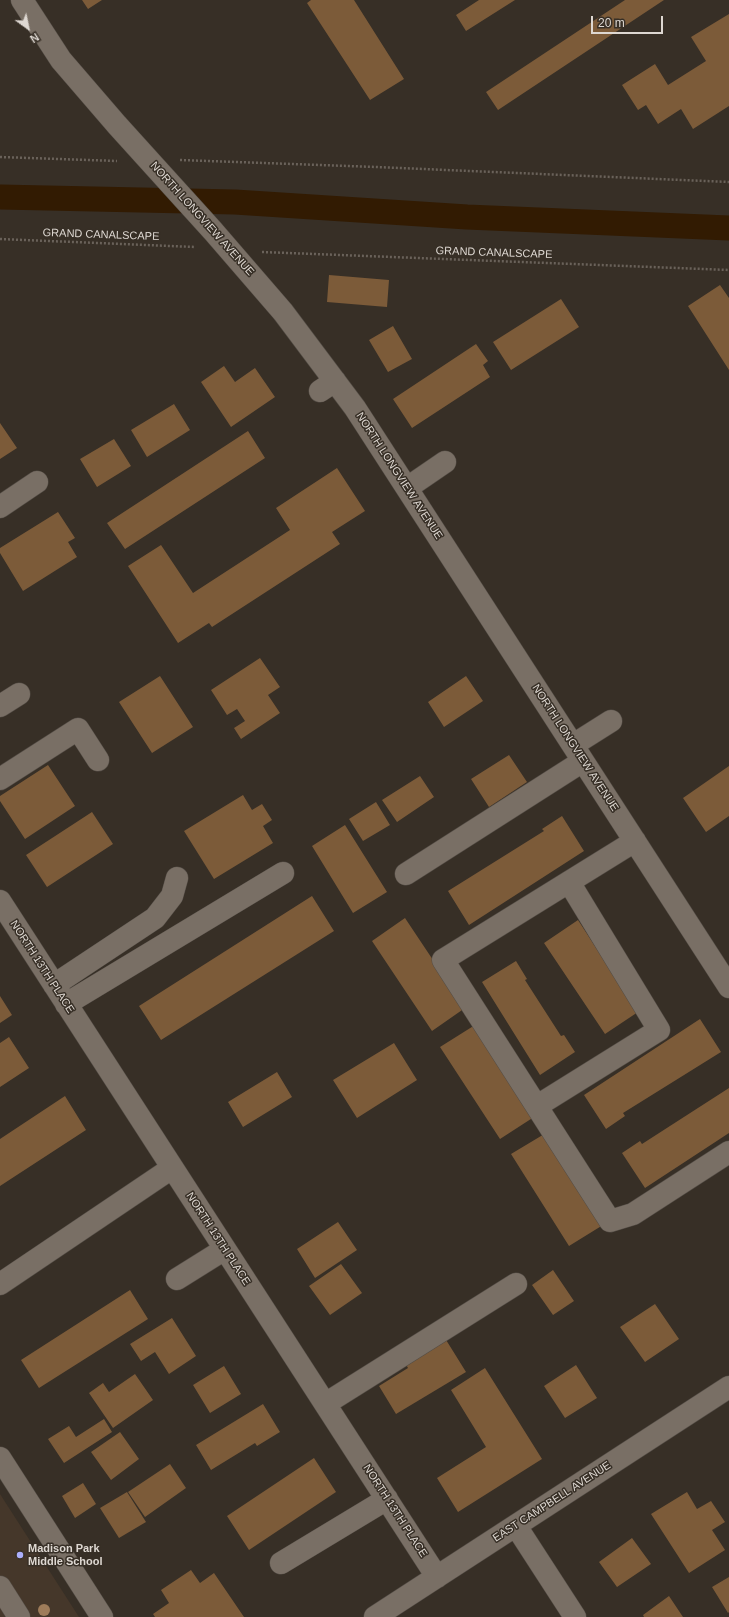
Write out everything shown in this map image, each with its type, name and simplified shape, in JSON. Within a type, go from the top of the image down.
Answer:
[{"type":"street","name":"NORTH LONGVIEW AVENUE","points":[[22,0],[61,60],[117,125],[168,166],[207,239],[283,312],[327,386],[355,408],[729,987]]},
{"type":"street","points":[[407,488],[445,462]]},
{"type":"street","points":[[0,507],[37,482]]},
{"type":"street","points":[[0,706],[19,694]]},
{"type":"street","points":[[406,874],[578,753],[611,721]]},
{"type":"street","points":[[0,779],[78,729],[98,760]]},
{"type":"street","points":[[635,841],[443,960],[610,1221],[633,1214],[729,1152]]},
{"type":"street","points":[[66,1004],[283,873]]},
{"type":"street","points":[[54,985],[155,918],[172,896],[177,878]]},
{"type":"street","points":[[537,1106],[659,1030],[569,882]]},
{"type":"street","name":"NORTH 13TH PLACE","points":[[0,902],[437,1577]]},
{"type":"street","points":[[0,1284],[172,1168]]},
{"type":"street","points":[[178,1279],[225,1249]]},
{"type":"street","points":[[325,1404],[516,1284]]},
{"type":"street","name":"EAST CAMPBELL AVENUE","points":[[375,1617],[729,1388]]},
{"type":"street","points":[[0,1458],[102,1617]]},
{"type":"street","points":[[281,1563],[387,1499]]},
{"type":"street","points":[[516,1526],[575,1617]]},
{"type":"street","points":[[0,1587],[19,1617]]},
{"type":"path","points":[[0,157],[122,161]]},
{"type":"path","points":[[168,166],[384,167],[729,182]]},
{"type":"path","name":"GRAND CANALSCAPE","points":[[0,239],[140,245],[180,245],[207,239]]},
{"type":"path","name":"GRAND CANALSCAPE","points":[[258,251],[729,270]]},
{"type":"shaded area","name":"Madison Park Middle School","points":[[0,1494],[79,1617],[0,1617]]},
{"type":"building","points":[[82,0],[102,0],[88,9]]},
{"type":"building","points":[[311,0],[354,0],[404,79],[370,100],[307,3]]},
{"type":"building","points":[[479,0],[515,0],[466,31],[456,15]]},
{"type":"building","points":[[625,0],[664,0],[498,110],[486,92]]},
{"type":"building","points":[[729,14],[729,106],[693,129],[681,109],[658,124],[646,105],[638,110],[622,85],[655,64],[668,85],[706,61],[691,37]]},
{"type":"building","points":[[329,275],[389,280],[387,307],[327,302]]},
{"type":"building","points":[[720,285],[729,298],[729,370],[688,306]]},
{"type":"building","points":[[561,299],[579,327],[511,370],[493,342]]},
{"type":"building","points":[[393,326],[412,359],[388,372],[369,340]]},
{"type":"building","points":[[476,344],[488,361],[483,365],[490,377],[412,428],[393,399]]},
{"type":"building","points":[[224,366],[235,382],[255,368],[275,397],[231,427],[201,382]]},
{"type":"building","points":[[174,404],[190,430],[147,457],[131,430]]},
{"type":"building","points":[[0,423],[17,448],[0,459]]},
{"type":"building","points":[[248,431],[265,458],[125,549],[107,523]]},
{"type":"building","points":[[114,439],[131,466],[97,487],[80,459]]},
{"type":"building","points":[[337,468],[365,511],[332,532],[340,544],[212,627],[209,623],[178,643],[128,566],[161,545],[193,593],[290,530],[276,508]]},
{"type":"building","points":[[58,512],[75,538],[68,542],[77,557],[23,591],[0,553],[0,548]]},
{"type":"building","points":[[260,658],[280,687],[268,695],[280,713],[241,739],[234,728],[245,721],[237,709],[227,715],[211,690]]},
{"type":"building","points":[[160,676],[193,727],[152,753],[119,702]]},
{"type":"building","points":[[466,676],[483,701],[444,727],[428,702]]},
{"type":"building","points":[[509,755],[527,782],[489,807],[471,779]]},
{"type":"building","points":[[48,765],[75,806],[25,839],[0,801],[0,796]]},
{"type":"building","points":[[729,766],[729,816],[706,832],[683,798]]},
{"type":"building","points":[[420,776],[434,797],[397,822],[382,800]]},
{"type":"building","points":[[243,795],[252,810],[262,804],[272,820],[263,826],[273,843],[214,879],[184,831]]},
{"type":"building","points":[[376,802],[390,825],[363,841],[349,819]]},
{"type":"building","points":[[92,812],[113,844],[47,887],[26,855]]},
{"type":"building","points":[[562,816],[584,851],[469,925],[448,891],[544,831],[542,829]]},
{"type":"building","points":[[345,825],[387,892],[353,913],[312,846]]},
{"type":"building","points":[[312,896],[334,931],[161,1040],[139,1006]]},
{"type":"building","points":[[405,918],[465,1008],[432,1031],[372,941]]},
{"type":"building","points":[[578,920],[638,1012],[605,1034],[544,943]]},
{"type":"building","points":[[516,961],[527,979],[525,980],[561,1036],[564,1035],[575,1052],[540,1075],[482,982]]},
{"type":"building","points":[[0,996],[12,1015],[0,1023]]},
{"type":"building","points":[[700,1019],[721,1052],[623,1113],[625,1116],[606,1129],[584,1095]]},
{"type":"building","points":[[475,1025],[534,1117],[500,1139],[440,1047]]},
{"type":"building","points":[[9,1037],[29,1068],[0,1087],[0,1043]]},
{"type":"building","points":[[394,1043],[417,1080],[357,1118],[333,1080]]},
{"type":"building","points":[[277,1072],[292,1097],[243,1127],[228,1102]]},
{"type":"building","points":[[729,1088],[729,1133],[645,1188],[622,1153],[640,1141],[642,1144]]},
{"type":"building","points":[[65,1096],[86,1130],[0,1186],[0,1139]]},
{"type":"building","points":[[546,1133],[603,1225],[569,1246],[511,1154]]},
{"type":"building","points":[[338,1222],[357,1250],[315,1278],[297,1249]]},
{"type":"building","points":[[341,1264],[362,1293],[330,1315],[309,1286]]},
{"type":"building","points":[[553,1270],[574,1301],[553,1315],[532,1285]]},
{"type":"building","points":[[130,1290],[148,1319],[39,1388],[21,1360]]},
{"type":"building","points":[[655,1304],[679,1339],[645,1362],[620,1327]]},
{"type":"building","points":[[172,1318],[196,1356],[169,1374],[155,1352],[141,1361],[130,1344]]},
{"type":"building","points":[[443,1335],[466,1372],[396,1414],[379,1386],[408,1368],[403,1359]]},
{"type":"building","points":[[576,1365],[597,1398],[565,1418],[544,1386]]},
{"type":"building","points":[[224,1366],[241,1394],[210,1413],[193,1385]]},
{"type":"building","points":[[485,1368],[542,1459],[458,1512],[437,1478],[486,1447],[451,1390]]},
{"type":"building","points":[[135,1374],[153,1400],[113,1428],[89,1393],[103,1383],[109,1392]]},
{"type":"building","points":[[263,1404],[280,1432],[257,1446],[255,1443],[211,1470],[196,1445]]},
{"type":"building","points":[[104,1419],[112,1432],[64,1463],[48,1439],[69,1426],[76,1437]]},
{"type":"building","points":[[120,1432],[139,1459],[111,1480],[91,1452]]},
{"type":"building","points":[[314,1458],[336,1492],[249,1550],[227,1516]]},
{"type":"building","points":[[170,1464],[186,1488],[145,1517],[128,1492]]},
{"type":"building","points":[[83,1483],[96,1504],[75,1518],[62,1496]]},
{"type":"building","points":[[127,1492],[146,1522],[119,1538],[100,1508]]},
{"type":"building","points":[[687,1492],[697,1509],[711,1501],[725,1522],[712,1530],[725,1550],[689,1573],[651,1514]]},
{"type":"building","points":[[632,1538],[651,1564],[617,1587],[599,1562]]},
{"type":"building","points":[[191,1570],[200,1583],[214,1573],[244,1617],[155,1617],[153,1614],[169,1603],[161,1590]]},
{"type":"building","points":[[729,1577],[729,1612],[728,1613],[712,1587]]},
{"type":"building","points":[[669,1596],[683,1617],[644,1617],[643,1615]]},
{"type":"waterway","points":[[0,197],[235,202],[467,217],[729,228]]},
{"type":"place","name":"Madison Park Middle School","points":[[20,1555]]}]
